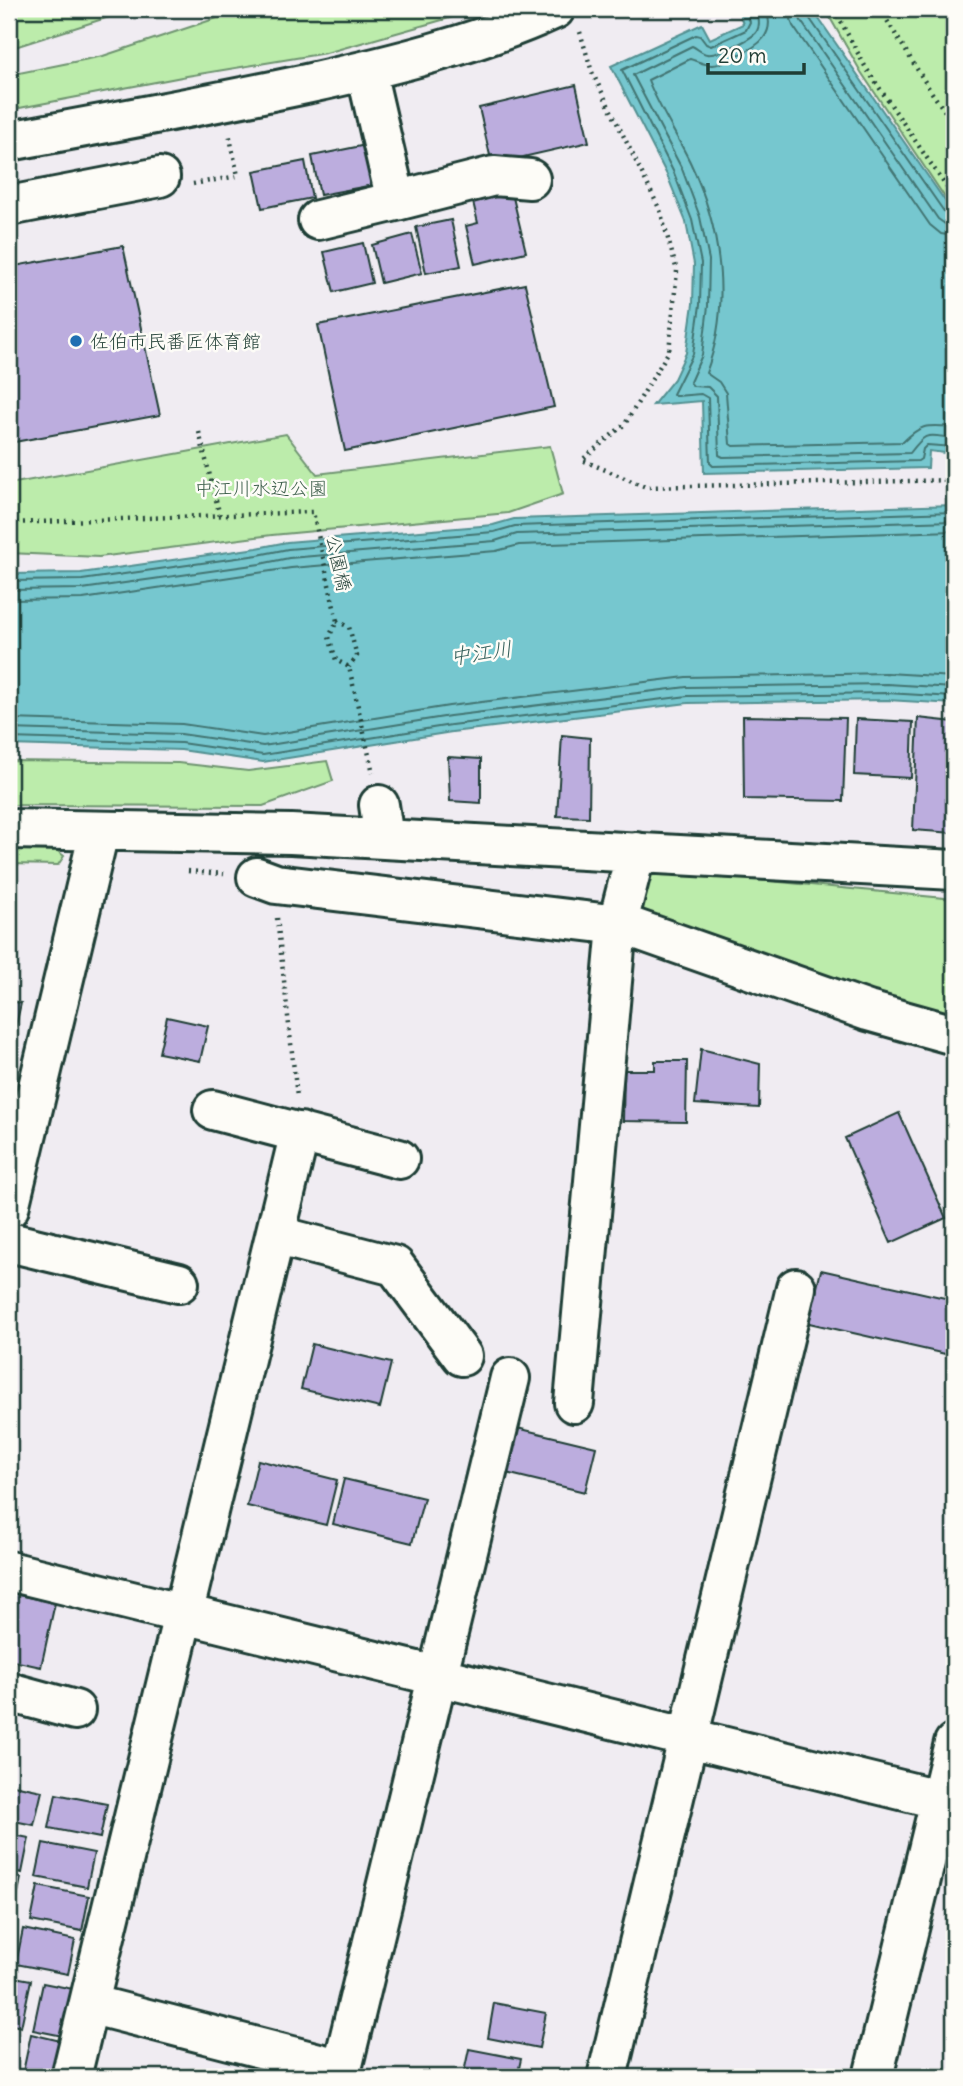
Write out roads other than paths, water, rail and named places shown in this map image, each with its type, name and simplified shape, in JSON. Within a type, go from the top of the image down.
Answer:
[{"type":"street","points":[[9,141],[214,104],[366,71],[438,51],[555,9]]},
{"type":"street","points":[[366,71],[396,201]]},
{"type":"street","points":[[318,220],[494,176],[530,179]]},
{"type":"street","points":[[9,206],[160,177]]},
{"type":"street","points":[[9,829],[291,834],[379,806],[636,852],[954,870]]},
{"type":"street","points":[[9,1208],[99,832]]},
{"type":"street","points":[[574,1403],[617,926],[636,852]]},
{"type":"street","points":[[266,881],[627,926],[868,1011],[954,1035]]},
{"type":"street","points":[[213,1110],[399,1158]]},
{"type":"street","points":[[71,2077],[300,1132]]},
{"type":"street","points":[[275,1235],[395,1266],[462,1356]]},
{"type":"street","points":[[9,1242],[178,1283]]},
{"type":"street","points":[[607,2077],[796,1287]]},
{"type":"street","points":[[89,2004],[341,2073],[510,1378]]},
{"type":"street","points":[[9,1571],[947,1801]]},
{"type":"street","points":[[9,1692],[75,1710]]},
{"type":"street","points":[[873,2077],[947,1801],[954,1743]]},
{"type":"water","points":[[738,9],[812,9],[954,214],[954,454],[929,451],[928,468],[704,473],[702,401],[653,405],[674,379],[686,353],[693,304],[694,264],[686,222],[667,175],[611,66],[702,24],[710,39],[743,24]]},
{"type":"water","name":"中江川","points":[[954,505],[954,704],[887,700],[688,703],[452,732],[263,762],[181,750],[9,745],[9,574],[81,573],[287,542],[493,525],[514,519]]},
{"type":"place","name":"佐伯市民番匠体育館","points":[[76,341]]},
{"type":"park label","name":"中江川水辺公園","points":[[261,488]]}]
